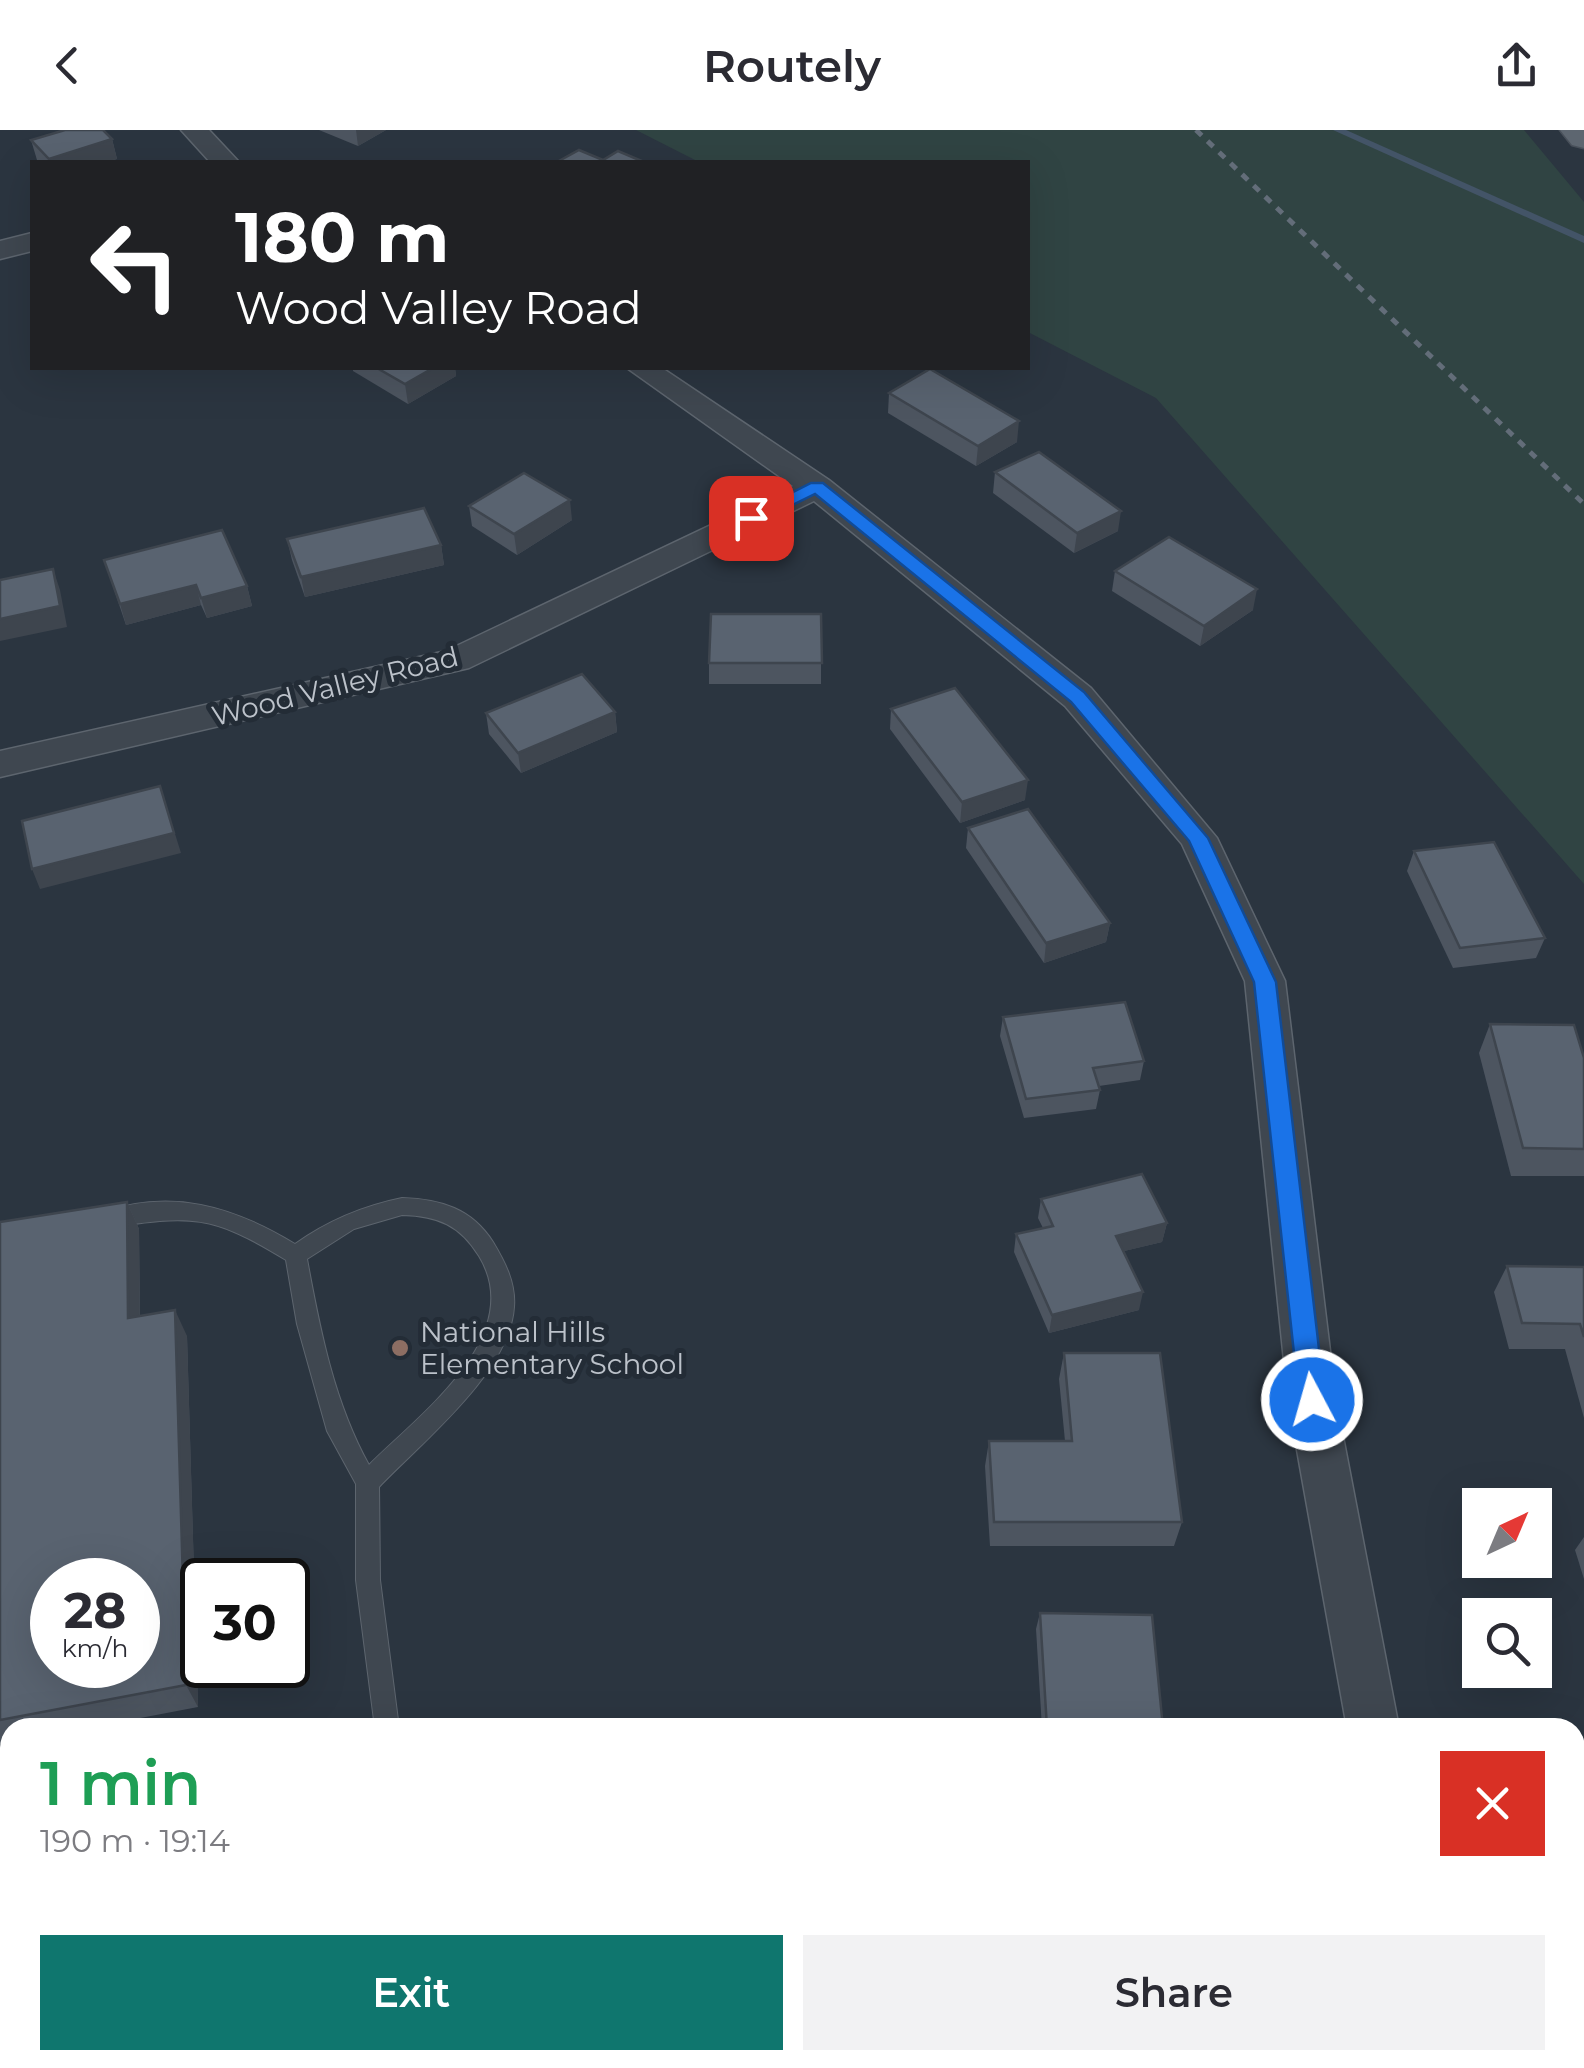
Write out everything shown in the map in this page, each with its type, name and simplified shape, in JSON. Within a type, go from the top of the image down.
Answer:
[{"type":"main road","points":[[1577,130],[1584,138]]},
{"type":"street","points":[[194,130],[223,160]]},
{"type":"street","points":[[0,250],[30,242]]},
{"type":"street","points":[[645,370],[817,487],[1078,697],[1198,838],[1265,982],[1312,1400],[1371,1718]]},
{"type":"street","name":"Wood Valley Road","points":[[0,764],[456,660],[817,487]]},
{"type":"lane","points":[[93,1220],[187,1206],[238,1219],[296,1255],[308,1324],[338,1431],[367,1483],[368,1580],[386,1718]]},
{"type":"lane","points":[[296,1255],[327,1231],[380,1208],[437,1206],[484,1239],[508,1294],[494,1343],[367,1483]]},
{"type":"green space","points":[[636,130],[1524,130],[1584,202],[1584,884],[1156,398],[1030,333],[1030,160],[695,160]]},
{"type":"building","points":[[65,130],[103,130],[112,139],[49,159],[31,140]]},
{"type":"building","points":[[579,150],[603,160],[561,160]]},
{"type":"building","points":[[618,151],[639,160],[603,160]]},
{"type":"building","points":[[380,370],[430,370],[405,384]]},
{"type":"building","points":[[932,370],[1019,421],[978,446],[889,393]]},
{"type":"building","points":[[1039,452],[1121,511],[1077,533],[995,472]]},
{"type":"building","points":[[524,473],[570,500],[514,534],[469,506]]},
{"type":"building","points":[[424,508],[441,545],[301,577],[287,539]]},
{"type":"building","points":[[222,530],[247,586],[201,598],[196,585],[120,604],[104,560]]},
{"type":"building","points":[[1169,537],[1257,589],[1204,626],[1115,571]]},
{"type":"building","points":[[53,569],[60,606],[0,619],[0,580]]},
{"type":"building","points":[[711,614],[821,614],[822,663],[709,663]]},
{"type":"building","points":[[582,674],[615,712],[518,753],[486,713]]},
{"type":"building","points":[[955,688],[1028,780],[962,802],[891,709]]},
{"type":"building","points":[[160,786],[174,833],[32,869],[22,821]]},
{"type":"building","points":[[1028,809],[1110,923],[1046,943],[968,828]]},
{"type":"building","points":[[1494,842],[1545,938],[1460,948],[1414,851]]},
{"type":"building","points":[[1125,1002],[1144,1061],[1093,1068],[1100,1090],[1026,1099],[1003,1017]]},
{"type":"building","points":[[1490,1024],[1574,1025],[1584,1058],[1584,1149],[1523,1148]]},
{"type":"building","points":[[1142,1174],[1167,1223],[1116,1236],[1143,1292],[1052,1315],[1016,1234],[1053,1226],[1041,1199]]},
{"type":"building","points":[[127,1202],[128,1318],[175,1310],[182,1558],[180,1686],[0,1718],[0,1222]]},
{"type":"building","points":[[1507,1266],[1584,1267],[1584,1337],[1580,1324],[1522,1323]]},
{"type":"building","points":[[1064,1353],[1160,1353],[1182,1522],[994,1522],[989,1441],[1072,1441]]},
{"type":"building","points":[[1040,1613],[1152,1615],[1162,1718],[1046,1718]]},
{"type":"waterway","points":[[1338,130],[1584,240]]},
{"type":"railway","points":[[1196,130],[1584,504]]},
{"type":"place","name":"National Hills Elementary School","points":[[400,1348]]},
{"type":"route","points":[[751,518],[817,487],[1078,697],[1198,838],[1265,982],[1312,1400]]}]
